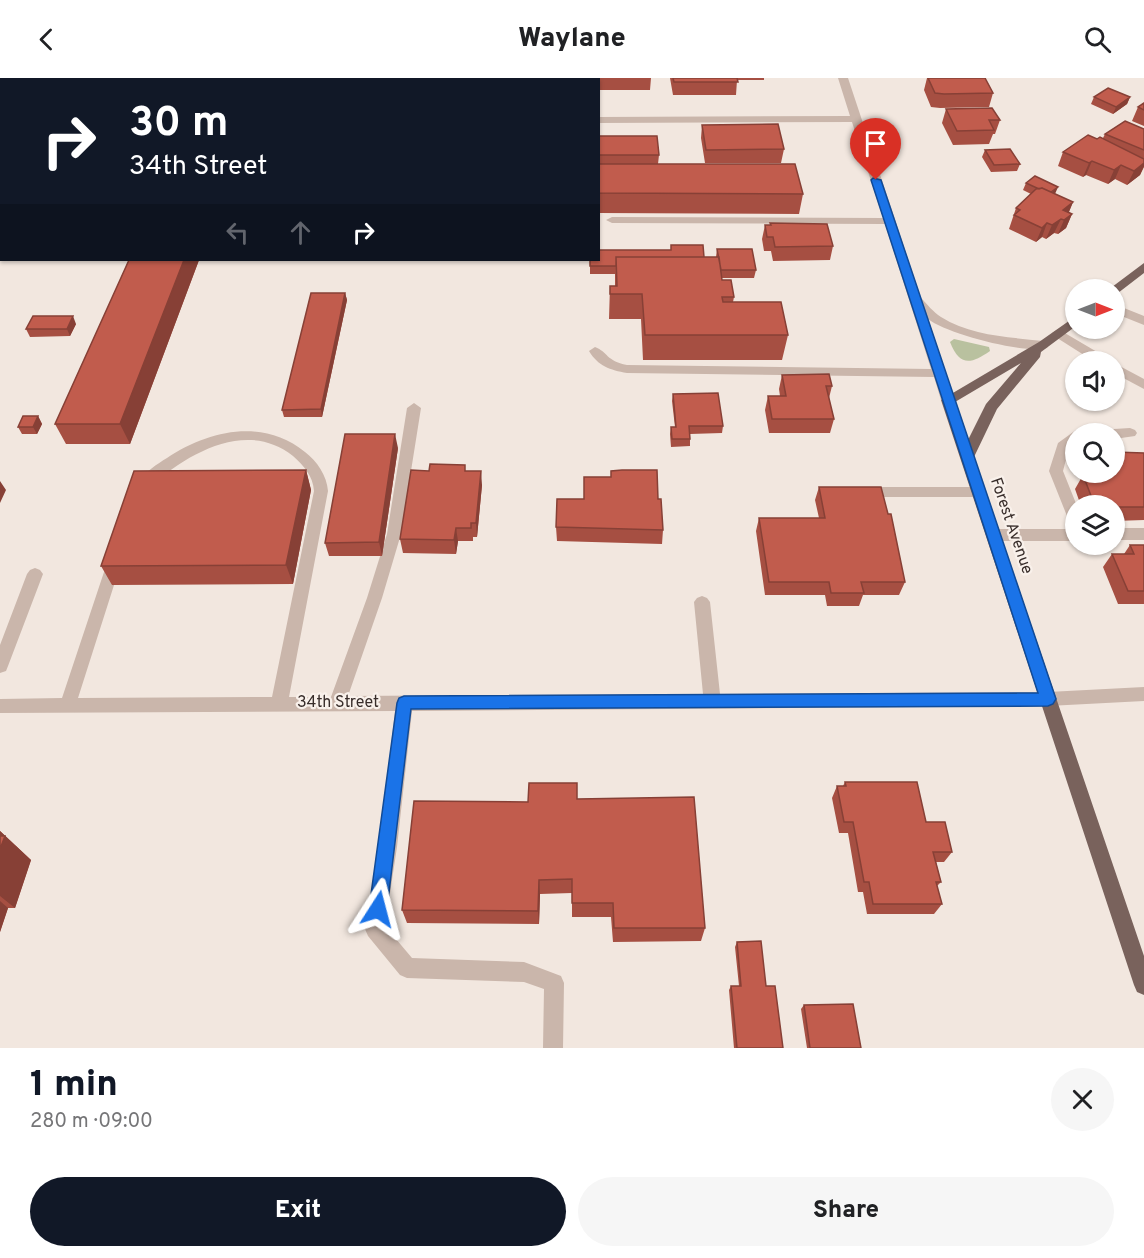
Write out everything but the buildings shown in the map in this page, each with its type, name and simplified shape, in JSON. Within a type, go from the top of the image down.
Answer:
[{"type":"main road","points":[[1125,282],[1144,267]]},
{"type":"main road","points":[[948,400],[1043,345],[1065,328]]},
{"type":"main road","points":[[967,457],[991,407],[1043,345]]},
{"type":"main road","name":"Forest Avenue","points":[[948,400],[1144,985]]},
{"type":"street","name":"Forest Avenue","points":[[843,78],[948,400]]},
{"type":"street","points":[[600,120],[856,119]]},
{"type":"street","points":[[612,220],[890,221]]},
{"type":"street","points":[[914,298],[937,320],[962,330],[998,339],[1043,345]]},
{"type":"street","points":[[1125,313],[1144,321]]},
{"type":"street","points":[[1058,333],[1087,351]]},
{"type":"street","points":[[595,351],[599,359],[613,367],[627,369],[939,373]]},
{"type":"street","points":[[1125,374],[1144,385]]},
{"type":"street","points":[[337,703],[382,576],[394,533],[404,483],[414,408]]},
{"type":"street","points":[[137,492],[151,477],[205,442],[244,434],[266,436],[298,451],[321,483],[279,704]]},
{"type":"street","points":[[1125,434],[1130,434]]},
{"type":"street","points":[[1065,444],[1056,471],[1066,495]]},
{"type":"street","points":[[873,492],[979,492]]},
{"type":"street","points":[[1125,534],[1144,534]]},
{"type":"street","points":[[993,536],[1065,535]]},
{"type":"street","points":[[68,705],[120,546]]},
{"type":"street","points":[[0,666],[35,574]]},
{"type":"street","points":[[702,602],[712,701]]},
{"type":"street","name":"34th Street","points":[[0,705],[1048,699],[1144,694]]},
{"type":"street","points":[[404,703],[388,847],[375,929],[407,968],[524,972],[554,983],[553,1048]]},
{"type":"green space","points":[[954,339],[989,347],[990,351],[977,359],[967,361],[958,356],[954,350],[950,342]]},
{"type":"route","points":[[378,909],[388,847],[404,703],[1048,699],[876,180]]}]
